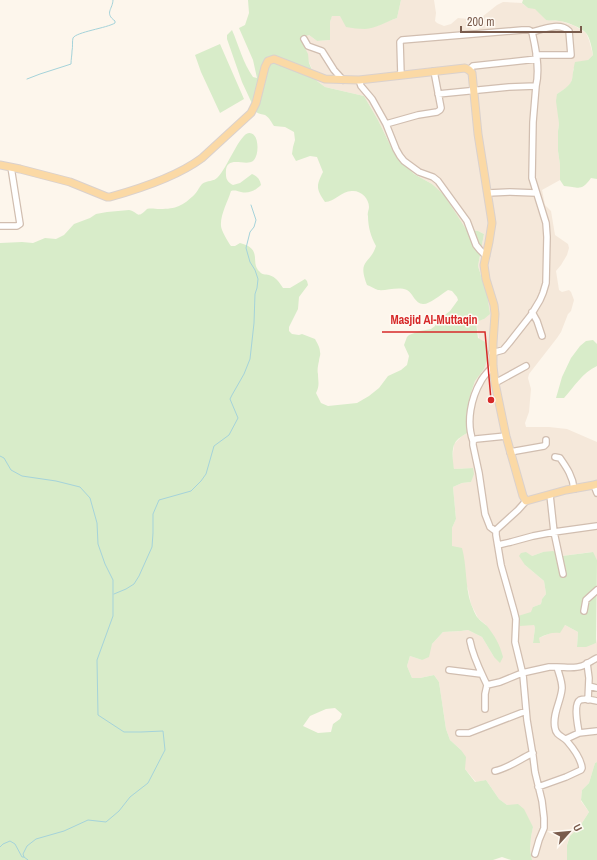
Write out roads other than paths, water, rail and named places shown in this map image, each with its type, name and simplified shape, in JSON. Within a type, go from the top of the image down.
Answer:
[{"type":"main road","points":[[0,165],[70,182],[107,197],[164,179],[202,158],[251,113],[256,103],[265,67],[269,60],[274,59],[325,80],[359,80],[465,68],[469,70],[472,73],[478,134],[492,223],[484,271],[494,305],[495,314],[492,353],[495,383],[506,436],[523,496],[526,501],[596,485]]},
{"type":"street","points":[[400,76],[400,42],[402,40],[522,30],[529,30],[532,32],[552,27],[564,27],[569,31],[571,55],[537,57],[473,66],[469,70]]},
{"type":"street","points":[[492,353],[500,351],[504,348],[517,334],[544,293],[546,283],[546,223],[532,178],[532,122],[537,81],[537,57],[532,32]]},
{"type":"street","points":[[304,39],[308,46],[322,52],[343,80]]},
{"type":"street","points":[[386,124],[439,111],[441,108],[434,71]]},
{"type":"street","points":[[359,80],[361,86],[372,99],[386,124],[400,156],[404,161],[419,172],[434,177],[438,181],[467,221],[476,245],[486,256]]},
{"type":"street","points":[[438,94],[509,87],[536,86]]},
{"type":"street","points":[[0,226],[17,226],[20,224],[11,167]]},
{"type":"street","points":[[488,193],[536,193]]},
{"type":"street","points":[[532,312],[542,336]]},
{"type":"street","points":[[493,366],[481,381],[476,392],[469,424],[479,473],[485,514],[490,527],[496,530]]},
{"type":"street","points":[[495,383],[526,366]]},
{"type":"street","points":[[473,441],[476,439],[506,436]]},
{"type":"street","points":[[510,452],[544,446],[546,444],[546,440]]},
{"type":"street","points":[[555,457],[560,458],[568,469],[574,489]]},
{"type":"street","points":[[596,485],[597,494]]},
{"type":"street","points":[[550,495],[554,532],[563,574]]},
{"type":"street","points":[[496,530],[526,501]]},
{"type":"street","points":[[498,545],[533,536],[597,526]]},
{"type":"street","points":[[496,530],[506,582],[516,619],[515,642],[522,673],[536,779],[542,801],[544,828],[535,854]]},
{"type":"street","points":[[584,611],[586,600],[597,590]]},
{"type":"street","points":[[470,641],[472,651],[481,674],[487,684],[485,709]]},
{"type":"street","points":[[487,684],[500,682],[522,673],[549,667],[575,668],[597,658]]},
{"type":"street","points":[[587,663],[589,678],[588,700]]},
{"type":"street","points":[[538,787],[581,770],[581,765],[566,739],[558,735],[555,730],[554,720],[562,688],[562,681],[556,667]]},
{"type":"street","points":[[449,670],[481,674]]},
{"type":"street","points":[[588,686],[597,688]]},
{"type":"street","points":[[579,733],[576,710],[578,702],[580,700],[597,701]]},
{"type":"street","points":[[459,733],[469,733],[526,711]]},
{"type":"street","points":[[566,739],[579,733],[597,731]]},
{"type":"street","points":[[495,771],[502,770],[533,753]]},
{"type":"waterway","points":[[27,79],[71,64],[73,38],[75,36],[115,23],[110,16],[113,0]]},
{"type":"waterway","points":[[114,594],[134,584],[139,576],[152,547],[153,514],[159,500],[191,491],[201,481],[206,474],[214,446],[229,435],[238,418],[230,399],[244,374],[250,359],[254,323],[255,294],[258,279],[250,262],[246,248],[250,232],[254,227],[256,220],[251,205]]},
{"type":"waterway","points":[[0,456],[4,458],[11,470],[22,476],[56,481],[80,487],[90,498],[97,523],[98,544],[105,564],[113,580],[113,616],[97,660],[98,715],[124,732],[163,731],[165,750],[148,783],[130,797],[119,811],[106,822],[88,820],[64,831],[36,839],[27,846],[23,854],[24,857]]},
{"type":"waterway","points":[[0,847],[10,841],[15,844],[22,857],[28,860]]},
{"type":"place","name":"Masjid Al-Muttaqin","points":[[491,400]]}]
